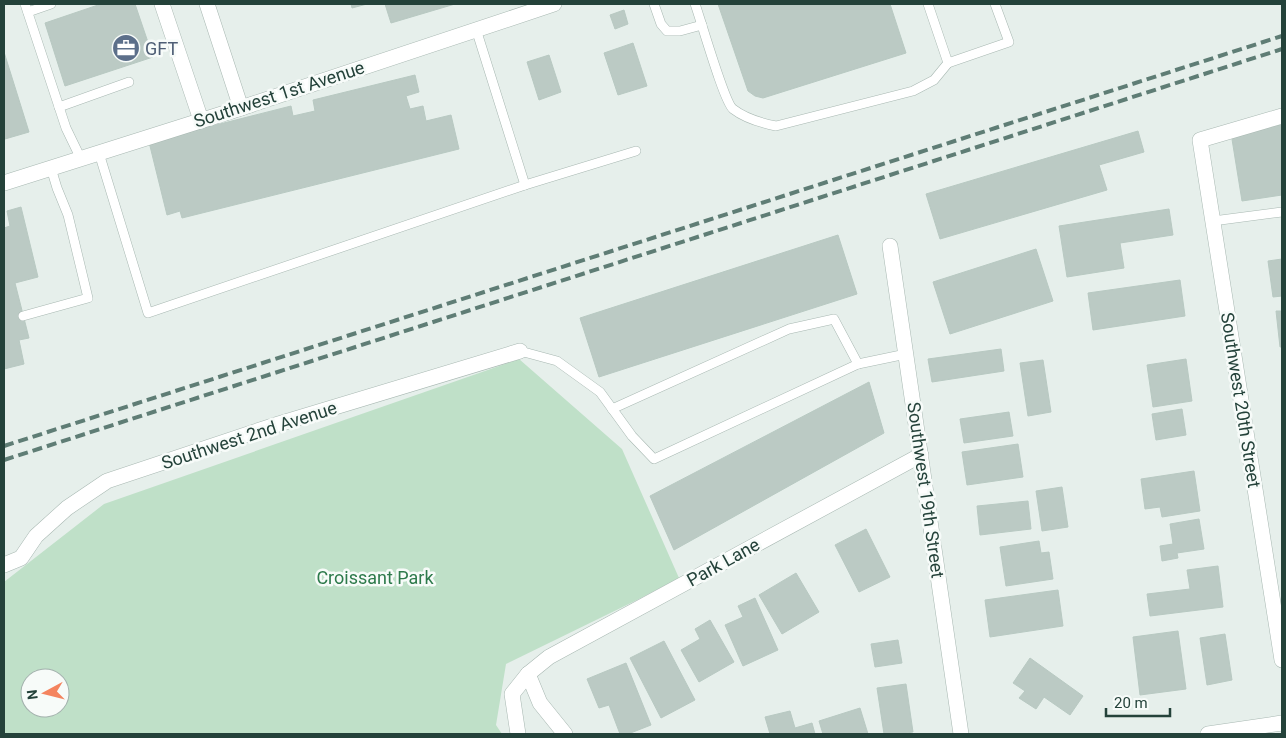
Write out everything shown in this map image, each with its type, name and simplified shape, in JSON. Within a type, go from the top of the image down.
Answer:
[{"type":"street","points":[[162,4],[201,120]]},
{"type":"street","points":[[207,4],[240,108]]},
{"type":"street","name":"Southwest 1st Avenue","points":[[4,184],[554,4]]},
{"type":"street","name":"Southwest 20th Street","points":[[1282,116],[1200,140],[1282,660]]},
{"type":"street","name":"Southwest 19th Street","points":[[890,246],[961,734]]},
{"type":"street","name":"Southwest 2nd Avenue","points":[[4,565],[21,558],[36,536],[67,508],[107,481],[272,426],[520,352]]},
{"type":"street","name":"Park Lane","points":[[518,734],[512,694],[528,674],[549,657],[920,455]]},
{"type":"street","points":[[528,674],[540,703],[565,734]]},
{"type":"street","points":[[1208,734],[1282,723]]},
{"type":"lane","points":[[51,4],[26,8],[66,128],[81,159]]},
{"type":"lane","points":[[654,4],[661,24],[667,31],[680,31],[702,25]]},
{"type":"lane","points":[[695,4],[722,88],[731,108],[755,122],[776,126],[913,91],[934,80],[948,63],[1009,42],[996,4]]},
{"type":"lane","points":[[928,4],[948,63]]},
{"type":"lane","points":[[476,29],[525,185]]},
{"type":"lane","points":[[59,107],[129,82]]},
{"type":"lane","points":[[99,153],[148,313],[525,185],[636,151]]},
{"type":"lane","points":[[23,316],[88,298],[68,215],[51,168]]},
{"type":"lane","points":[[1213,221],[1282,212]]},
{"type":"lane","points":[[612,409],[789,329],[834,319],[858,364]]},
{"type":"lane","points":[[520,352],[557,361],[600,392],[632,436],[654,459],[858,364],[906,354]]},
{"type":"green space","name":"Croissant Park","points":[[519,359],[622,449],[679,578],[506,664],[496,725],[502,734],[4,734],[4,582],[104,504]]},
{"type":"building","points":[[101,4],[135,4],[153,57],[65,86],[45,23]]},
{"type":"building","points":[[351,4],[367,4],[352,8]]},
{"type":"building","points":[[385,4],[455,4],[391,23]]},
{"type":"building","points":[[718,4],[890,4],[906,53],[763,98],[755,96],[748,91]]},
{"type":"building","points":[[624,10],[628,24],[615,29],[610,15]]},
{"type":"building","points":[[633,43],[647,86],[618,95],[604,53]]},
{"type":"building","points":[[4,52],[29,132],[5,139],[4,136]]},
{"type":"building","points":[[549,55],[561,92],[539,100],[527,62]]},
{"type":"building","points":[[415,75],[419,92],[406,96],[410,109],[423,106],[426,121],[451,115],[459,149],[182,218],[180,211],[167,215],[149,142],[291,106],[293,116],[315,111],[313,100]]},
{"type":"building","points":[[1282,125],[1282,195],[1242,201],[1231,133]]},
{"type":"building","points":[[1138,131],[1144,152],[1099,165],[1107,190],[940,239],[926,194]]},
{"type":"building","points":[[21,207],[38,277],[15,283],[29,338],[19,340],[24,364],[4,369],[4,228],[10,226],[7,211]]},
{"type":"building","points":[[1169,209],[1173,235],[1120,243],[1124,268],[1067,277],[1059,226]]},
{"type":"building","points":[[838,235],[857,294],[599,377],[580,318]]},
{"type":"building","points":[[1036,249],[1053,301],[950,334],[933,282]]},
{"type":"building","points":[[1282,259],[1282,296],[1273,297],[1268,261]]},
{"type":"building","points":[[1180,280],[1185,316],[1093,330],[1088,293]]},
{"type":"building","points":[[1276,311],[1282,311],[1282,347],[1280,347]]},
{"type":"building","points":[[1001,349],[1004,371],[932,382],[928,359]]},
{"type":"building","points":[[1186,359],[1192,401],[1153,407],[1147,365]]},
{"type":"building","points":[[1043,360],[1051,412],[1028,416],[1020,363]]},
{"type":"building","points":[[869,382],[884,433],[674,550],[650,496]]},
{"type":"building","points":[[1182,409],[1186,435],[1156,440],[1152,414]]},
{"type":"building","points":[[1009,412],[1013,436],[964,443],[960,419]]},
{"type":"building","points":[[1018,444],[1023,477],[967,485],[962,452]]},
{"type":"building","points":[[1194,471],[1200,511],[1162,517],[1160,507],[1145,509],[1141,479]]},
{"type":"building","points":[[1062,487],[1068,527],[1042,531],[1036,491]]},
{"type":"building","points":[[1028,501],[1031,529],[980,535],[977,506]]},
{"type":"building","points":[[1199,519],[1204,549],[1177,553],[1178,558],[1162,561],[1160,546],[1173,544],[1170,524]]},
{"type":"building","points":[[866,529],[890,577],[859,592],[835,545]]},
{"type":"building","points":[[1039,541],[1041,553],[1049,552],[1053,579],[1006,586],[1000,547]]},
{"type":"building","points":[[1218,566],[1223,607],[1150,616],[1147,594],[1190,589],[1187,570]]},
{"type":"building","points":[[796,573],[819,612],[782,634],[759,595]]},
{"type":"building","points":[[1058,590],[1063,626],[990,637],[985,600]]},
{"type":"building","points":[[755,598],[778,650],[743,666],[725,625],[743,617],[738,606]]},
{"type":"building","points":[[710,620],[734,662],[699,682],[681,650],[700,639],[695,629]]},
{"type":"building","points":[[1178,631],[1186,689],[1140,695],[1133,637]]},
{"type":"building","points":[[1225,634],[1232,680],[1207,685],[1200,638]]},
{"type":"building","points":[[898,640],[902,663],[875,667],[871,644]]},
{"type":"building","points":[[664,641],[695,700],[661,718],[630,658]]},
{"type":"building","points":[[1030,658],[1083,696],[1070,715],[1044,697],[1036,709],[1019,698],[1025,691],[1013,683]]},
{"type":"building","points":[[626,663],[651,725],[628,734],[620,734],[609,705],[599,708],[587,679]]},
{"type":"building","points":[[906,684],[913,732],[884,734],[877,688]]},
{"type":"building","points":[[860,708],[868,734],[823,734],[819,721]]},
{"type":"building","points":[[790,711],[795,728],[812,723],[815,734],[770,734],[765,717]]},
{"type":"railway","points":[[4,446],[1282,36]]},
{"type":"railway","points":[[4,460],[1282,49]]},
{"type":"place","name":"GFT","points":[[126,48]]}]
